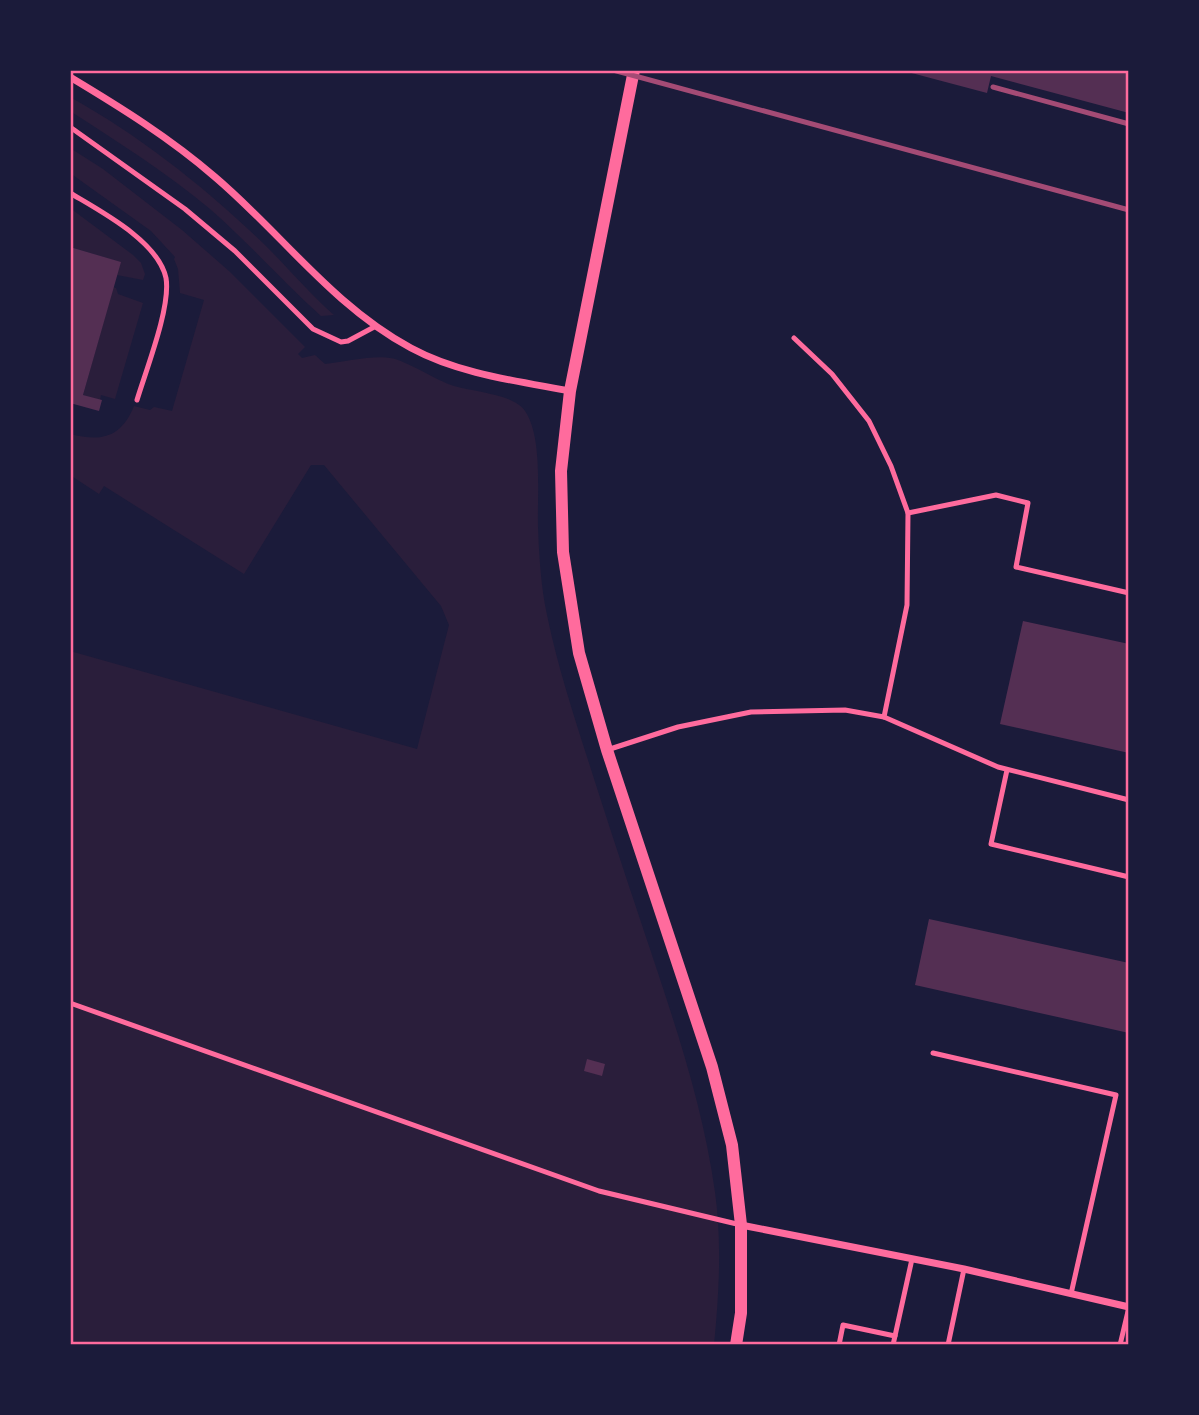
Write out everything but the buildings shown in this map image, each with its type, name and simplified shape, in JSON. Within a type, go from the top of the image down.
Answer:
[{"type":"street","points":[[635,70],[570,391],[561,471],[563,552],[579,653],[607,750],[712,1067],[732,1145],[741,1225],[741,1313],[736,1345]]},
{"type":"street","points":[[70,77],[155,130],[216,177],[328,286],[376,326],[438,360],[484,374],[570,391]]},
{"type":"street","points":[[741,1225],[964,1269],[1129,1307]]},
{"type":"lane","points":[[70,127],[185,209],[234,251],[313,329],[341,342],[376,326]]},
{"type":"lane","points":[[70,193],[124,226],[148,248],[160,264],[166,279],[166,301],[137,400]]},
{"type":"lane","points":[[794,338],[832,374],[869,421],[891,466],[908,513],[907,605],[884,717]]},
{"type":"lane","points":[[908,513],[996,495],[1028,503],[1016,567],[1129,593]]},
{"type":"lane","points":[[607,750],[678,727],[751,712],[845,710],[884,717],[1007,770],[1129,800]]},
{"type":"lane","points":[[1007,770],[991,844],[1129,877]]},
{"type":"lane","points":[[70,1003],[599,1191],[741,1225]]},
{"type":"lane","points":[[933,1053],[1116,1095],[1071,1294]]},
{"type":"lane","points":[[893,1345],[912,1259]]},
{"type":"lane","points":[[948,1345],[964,1269]]},
{"type":"lane","points":[[1120,1345],[1129,1307]]},
{"type":"lane","points":[[839,1345],[843,1325],[895,1336]]},
{"type":"shaded area","points":[[70,97],[123,129],[197,184],[266,246],[334,315],[321,316],[193,195],[70,111]]},
{"type":"shaded area","points":[[70,148],[103,169],[182,230],[229,271],[305,347],[298,354],[302,358],[315,355],[325,364],[375,357],[397,360],[454,386],[512,401],[520,405],[531,422],[537,451],[538,527],[543,593],[552,637],[610,830],[682,1048],[710,1163],[719,1249],[714,1345],[70,1345],[70,651],[417,749],[449,625],[441,606],[324,465],[311,465],[244,574],[104,486],[99,494],[70,475],[70,434],[91,438],[109,435],[123,425],[134,406],[172,411],[204,300],[180,293],[175,257],[151,231],[70,173]]},
{"type":"shaded area","points":[[70,208],[133,255],[141,263],[145,274],[143,280],[117,275],[120,262],[70,247]]},
{"type":"shaded area","points":[[113,287],[118,294],[143,303],[115,399],[101,395],[100,400],[83,395]]},
{"type":"railway","points":[[613,70],[1129,210]]},
{"type":"railway","points":[[993,87],[1129,124]]}]
